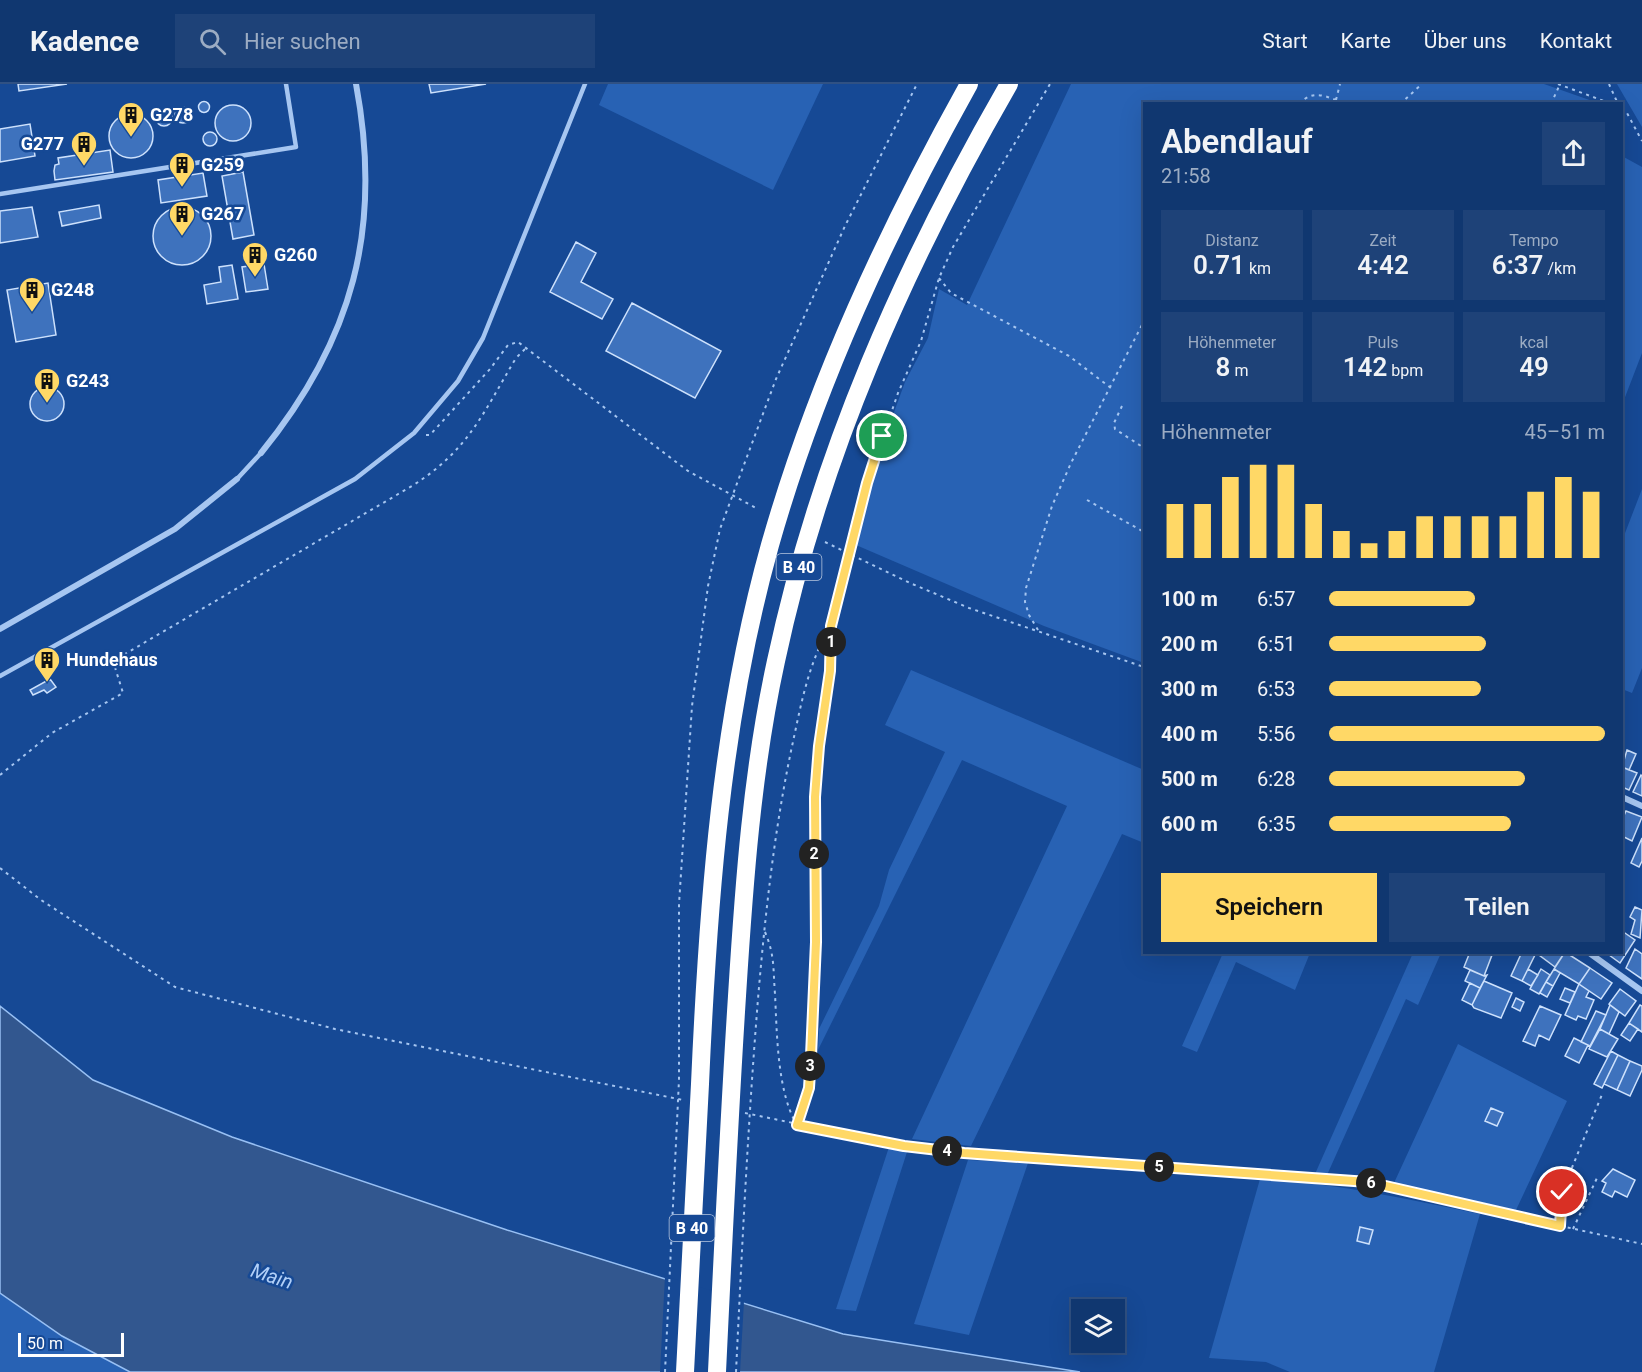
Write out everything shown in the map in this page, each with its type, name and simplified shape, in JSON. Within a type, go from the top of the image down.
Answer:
[{"type":"highway","name":"B 40","points":[[685,1372],[705,958],[723,786],[732,724],[770,547],[796,460],[844,334],[926,162],[969,84]]},
{"type":"highway","name":"B 40","points":[[717,1372],[731,1091],[747,860],[759,756],[775,664],[804,547],[847,416],[899,291],[956,178],[1010,84]]},
{"type":"street","points":[[261,453],[308,391],[332,343],[349,298],[363,230],[366,194],[365,155],[356,84]]},
{"type":"street","points":[[0,629],[175,529],[237,480]]},
{"type":"street","points":[[1623,797],[1642,806]]},
{"type":"street","points":[[1591,954],[1642,991]]},
{"type":"lane","points":[[0,194],[296,147],[286,84]]},
{"type":"lane","points":[[0,676],[355,478],[414,434],[458,381],[483,338],[585,84]]},
{"type":"lane","points":[[237,480],[261,453]]},
{"type":"path","points":[[665,1372],[679,1080],[679,904],[692,706],[711,575],[720,529],[802,317],[916,84]]},
{"type":"path","points":[[797,1125],[809,1088],[816,942],[815,797],[819,746],[830,671],[831,626],[870,474],[898,393],[921,341],[939,278],[953,247],[1050,84]]},
{"type":"path","points":[[1336,100],[1340,84]]},
{"type":"path","points":[[1402,102],[1422,84]]},
{"type":"path","points":[[1552,102],[1559,84],[1607,102]]},
{"type":"path","points":[[1609,84],[1617,102]]},
{"type":"path","points":[[1301,102],[1307,95],[1316,93],[1341,102]]},
{"type":"path","points":[[1623,109],[1642,141]]},
{"type":"path","points":[[939,278],[951,293],[1069,356],[1111,388]]},
{"type":"path","points":[[1038,630],[1029,615],[1025,602],[1026,588],[1034,560],[1059,488],[1143,323]]},
{"type":"path","points":[[414,434],[430,435],[490,369],[508,345],[518,342],[688,471],[756,508]]},
{"type":"path","points":[[0,775],[52,733],[123,693],[113,661],[412,486],[446,463],[463,446],[516,358],[526,348]]},
{"type":"path","points":[[1122,406],[1113,423],[1115,429],[1143,447]]},
{"type":"path","points":[[1087,500],[1143,531]]},
{"type":"path","points":[[825,542],[950,600],[1143,667]]},
{"type":"path","points":[[736,1372],[750,1095],[764,931],[785,780],[819,644],[831,626]]},
{"type":"path","points":[[0,868],[41,900],[176,987],[335,1029],[689,1101]]},
{"type":"path","points":[[764,931],[774,952],[776,1018],[787,1108],[797,1125]]},
{"type":"path","points":[[1560,1226],[1562,1192],[1603,1092]]},
{"type":"path","points":[[745,1113],[904,1146],[964,1153],[1368,1182],[1642,1244]]},
{"type":"path","points":[[1573,1229],[1597,1178]]},
{"type":"shaded area","points":[[608,84],[823,84],[773,190],[599,105]]},
{"type":"shaded area","points":[[1071,84],[1544,84],[1595,102],[1143,102],[1143,663],[1044,626],[849,542],[864,483],[885,437],[905,382],[928,338],[939,289],[967,305]]},
{"type":"shaded area","points":[[1617,84],[1642,84],[1642,127]]},
{"type":"shaded area","points":[[1623,157],[1642,167],[1642,353],[1623,402]]},
{"type":"shaded area","points":[[1642,489],[1642,668],[1632,693],[1623,689],[1623,538]]},
{"type":"shaded area","points":[[911,670],[1143,770],[1143,843],[1122,834],[971,1146],[912,1139],[1067,806],[962,760],[818,1050],[819,1029],[879,906],[889,870],[945,752],[885,725]]},
{"type":"shaded area","points":[[1223,954],[1310,954],[1295,990],[1236,962],[1197,1052],[1182,1046]]},
{"type":"shaded area","points":[[1413,954],[1441,954],[1418,1005],[1406,999],[1327,1175],[1315,1174]]},
{"type":"shaded area","points":[[1458,1044],[1567,1101],[1516,1210],[1394,1183]]},
{"type":"shaded area","points":[[889,1147],[907,1152],[856,1311],[836,1309]]},
{"type":"shaded area","points":[[968,1160],[1028,1163],[969,1335],[914,1324]]},
{"type":"shaded area","points":[[1260,1179],[1343,1188],[1480,1214],[1434,1372],[1290,1372],[1266,1362],[1209,1358]]},
{"type":"shaded area","points":[[0,1293],[62,1336],[130,1372],[0,1372]]},
{"type":"water","name":"Main","points":[[0,1006],[93,1080],[232,1137],[507,1230],[843,1334],[1080,1372],[130,1372],[62,1336],[0,1293]]},
{"type":"pier","points":[[665,1276],[744,1301],[740,1372],[660,1372]]},
{"type":"building","points":[[18,84],[67,84],[19,91]]},
{"type":"building","points":[[429,84],[486,84],[431,93]]},
{"type":"building","points":[[204,101],[210,107],[204,113],[198,107]]},
{"type":"building","points":[[233,105],[246,110],[251,123],[246,136],[233,141],[220,136],[215,123],[220,110]]},
{"type":"building","points":[[183,107],[189,109],[191,115],[189,121],[183,123],[177,121],[175,115],[177,109]]},
{"type":"building","points":[[164,110],[170,112],[172,118],[170,124],[164,126],[158,124],[156,118],[158,112]]},
{"type":"building","name":"G278","points":[[131,114],[146,121],[153,136],[146,151],[131,158],[116,151],[109,136],[116,121]]},
{"type":"building","points":[[30,124],[35,156],[0,162],[0,129]]},
{"type":"building","points":[[210,132],[215,134],[217,139],[215,144],[210,146],[205,144],[203,139],[205,134]]},
{"type":"building","name":"G277","points":[[110,150],[113,172],[55,180],[54,171],[55,165],[59,164],[58,158]]},
{"type":"building","points":[[243,172],[254,235],[233,239],[222,176]]},
{"type":"building","name":"G259","points":[[203,173],[207,196],[161,203],[158,180]]},
{"type":"building","points":[[99,205],[101,218],[62,226],[59,212]]},
{"type":"building","points":[[32,207],[38,237],[0,243],[0,211]]},
{"type":"building","name":"G267","points":[[182,207],[193,209],[206,220],[211,236],[209,247],[198,260],[182,265],[171,263],[158,252],[153,236],[155,225],[166,212]]},
{"type":"building","points":[[576,242],[596,253],[581,282],[613,299],[602,319],[550,292]]},
{"type":"building","name":"G260","points":[[264,264],[268,289],[246,292],[242,267]]},
{"type":"building","points":[[232,265],[238,299],[207,304],[204,285],[221,282],[219,267]]},
{"type":"building","name":"G248","points":[[48,283],[56,335],[16,342],[7,290]]},
{"type":"building","points":[[632,303],[721,351],[695,398],[606,351]]},
{"type":"building","name":"G243","points":[[47,387],[59,392],[64,404],[59,416],[47,421],[35,416],[30,404],[35,392]]},
{"type":"building","name":"Hundehaus","points":[[50,679],[56,687],[47,693],[44,690],[33,695],[30,690]]},
{"type":"building","points":[[1627,750],[1636,754],[1629,770],[1623,767]]},
{"type":"building","points":[[1623,767],[1637,773],[1629,790],[1623,787]]},
{"type":"building","points":[[1642,776],[1642,796],[1633,792]]},
{"type":"building","points":[[1626,811],[1642,817],[1632,841],[1623,836],[1623,818]]},
{"type":"building","points":[[1642,838],[1642,861],[1639,867],[1631,863]]},
{"type":"building","points":[[1635,907],[1642,910],[1640,938],[1631,934],[1635,920],[1630,917]]},
{"type":"building","points":[[1623,932],[1635,940],[1620,963],[1608,954],[1623,954]]},
{"type":"building","points":[[1635,949],[1642,954],[1642,979],[1626,968]]},
{"type":"building","points":[[1469,954],[1492,955],[1484,976],[1464,967]]},
{"type":"building","points":[[1521,954],[1536,954],[1522,981],[1511,976]]},
{"type":"building","points":[[1540,954],[1564,954],[1555,967]]},
{"type":"building","points":[[1564,954],[1568,954],[1590,968],[1579,984],[1554,969]]},
{"type":"building","points":[[1590,968],[1612,983],[1601,999],[1579,984]]},
{"type":"building","points":[[1528,969],[1538,975],[1531,986],[1522,981]]},
{"type":"building","points":[[1541,969],[1550,975],[1539,994],[1530,989]]},
{"type":"building","points":[[1554,969],[1560,973],[1553,986],[1546,982]]},
{"type":"building","points":[[1470,970],[1484,976],[1487,975],[1480,988],[1465,981]]},
{"type":"building","points":[[1484,981],[1512,993],[1501,1018],[1474,1008],[1472,1005]]},
{"type":"building","points":[[1546,982],[1553,986],[1547,997],[1540,993]]},
{"type":"building","points":[[1470,983],[1480,988],[1472,1005],[1462,1000]]},
{"type":"building","points":[[1579,984],[1589,991],[1586,997],[1594,1000],[1586,1019],[1578,1016],[1576,1020],[1565,1015]]},
{"type":"building","points":[[1565,988],[1575,992],[1570,1003],[1560,999]]},
{"type":"building","points":[[1620,989],[1636,1001],[1625,1016],[1609,1004]]},
{"type":"building","points":[[1516,998],[1524,1002],[1520,1011],[1512,1007]]},
{"type":"building","points":[[1610,1005],[1619,1012],[1609,1034],[1600,1029]]},
{"type":"building","points":[[1640,1005],[1642,1006],[1642,1032],[1629,1023]]},
{"type":"building","points":[[1540,1006],[1561,1015],[1549,1040],[1539,1035],[1535,1046],[1523,1041]]},
{"type":"building","points":[[1596,1011],[1606,1015],[1590,1046],[1581,1042]]},
{"type":"building","points":[[1629,1023],[1638,1029],[1630,1041],[1621,1035]]},
{"type":"building","points":[[1600,1029],[1618,1039],[1607,1057],[1589,1049]]},
{"type":"building","points":[[1574,1038],[1588,1045],[1579,1063],[1565,1056]]},
{"type":"building","points":[[1611,1051],[1618,1055],[1602,1088],[1594,1084]]},
{"type":"building","points":[[1618,1055],[1630,1061],[1617,1090],[1604,1084]]},
{"type":"building","points":[[1630,1061],[1642,1066],[1642,1070],[1630,1096],[1617,1090]]},
{"type":"building","points":[[1491,1108],[1503,1113],[1497,1126],[1485,1121]]},
{"type":"building","points":[[1613,1169],[1635,1180],[1627,1197],[1615,1191],[1612,1197],[1602,1192],[1606,1183],[1602,1181]]},
{"type":"building","points":[[1360,1227],[1373,1230],[1369,1244],[1357,1241]]},
{"type":"place","name":"G278","points":[[131,138]]},
{"type":"place","name":"G277","points":[[84,167]]},
{"type":"place","name":"G259","points":[[182,188]]},
{"type":"place","name":"G267","points":[[182,237]]},
{"type":"place","name":"G260","points":[[255,278]]},
{"type":"place","name":"G248","points":[[32,313]]},
{"type":"place","name":"G243","points":[[47,404]]},
{"type":"place","name":"Hundehaus","points":[[47,683]]},
{"type":"route","points":[[882,436],[867,483],[831,626],[830,671],[819,746],[815,797],[816,942],[809,1088],[797,1125],[904,1146],[964,1153],[1368,1182],[1560,1226],[1559,1203],[1562,1192]]}]
